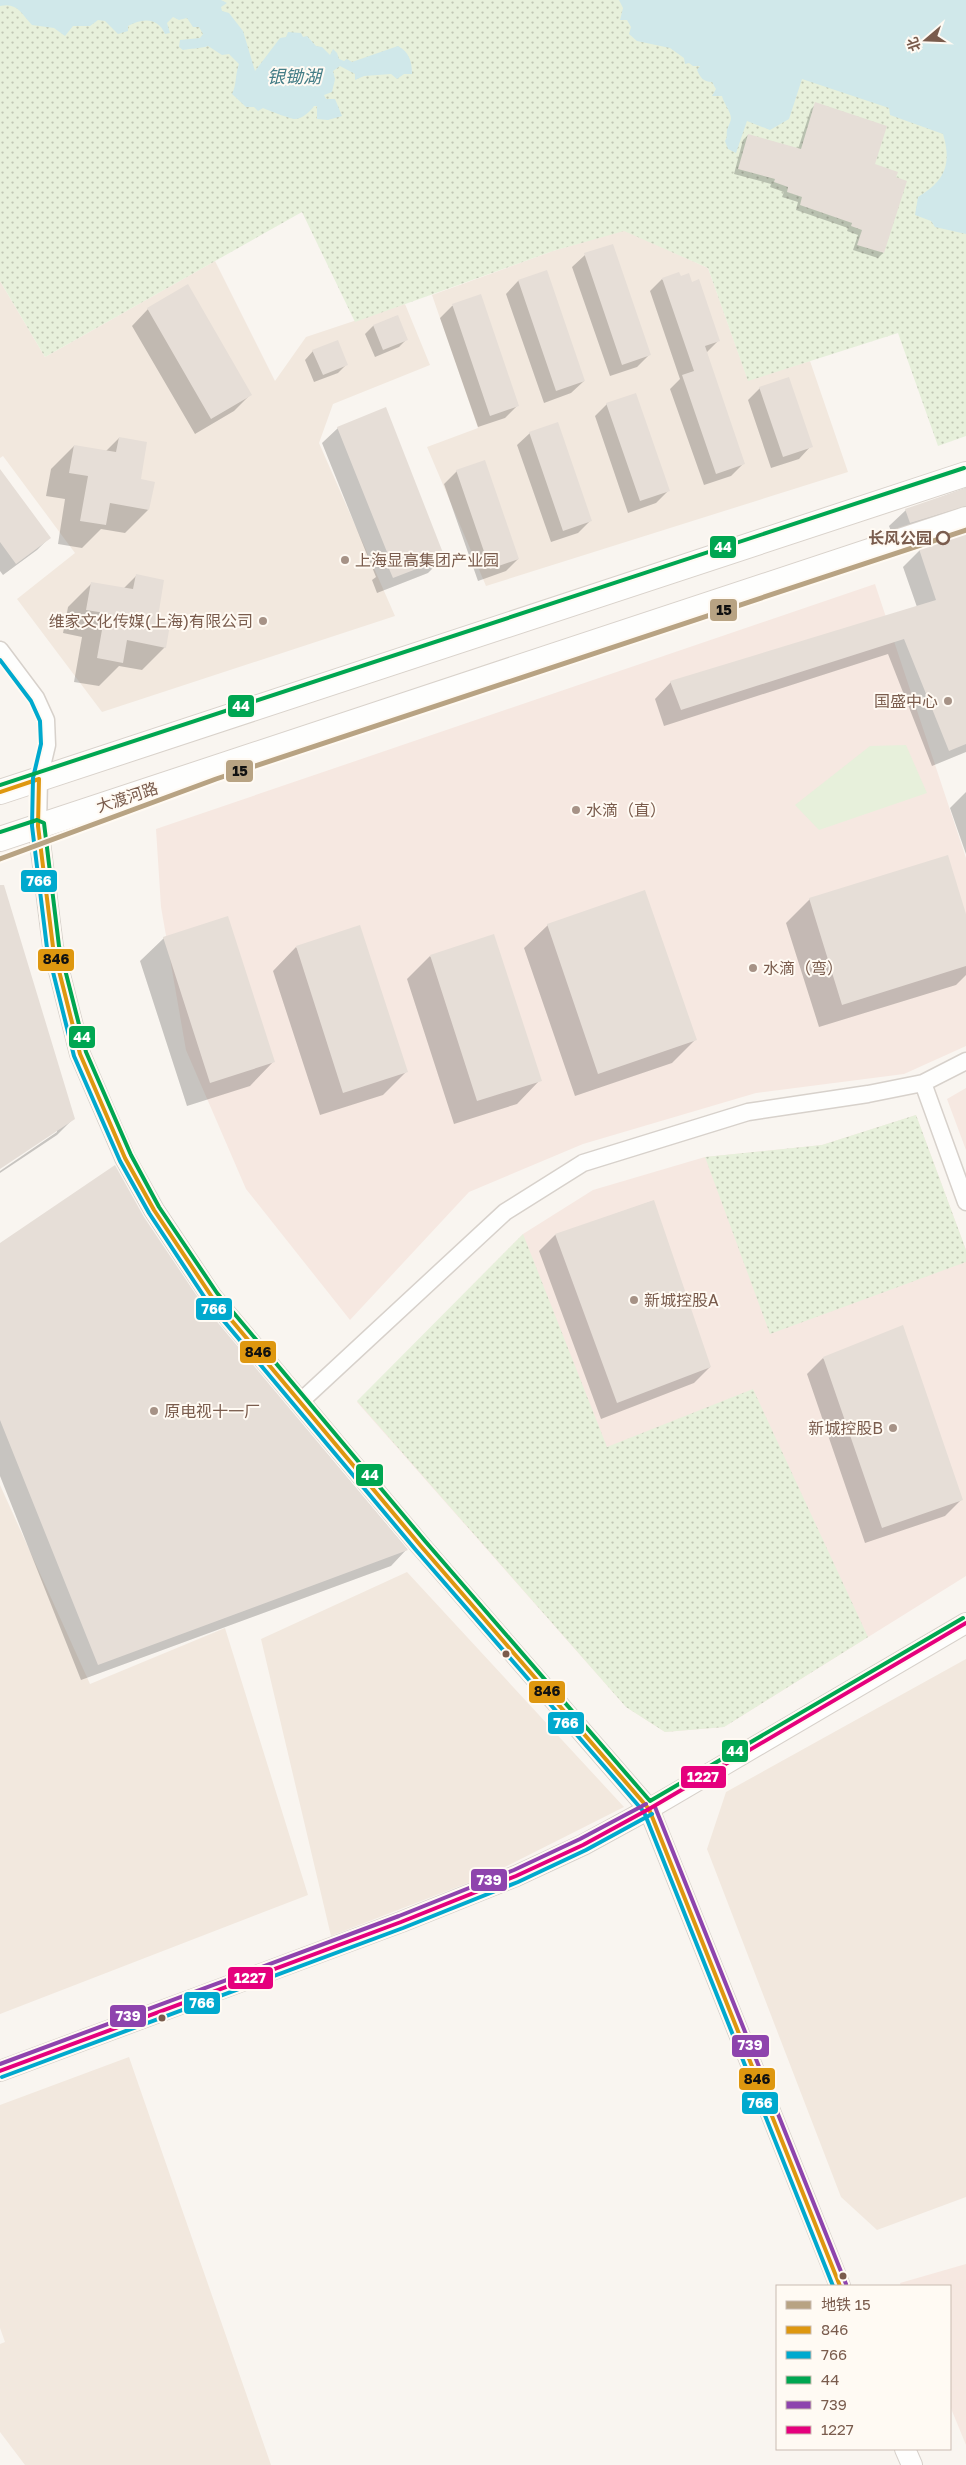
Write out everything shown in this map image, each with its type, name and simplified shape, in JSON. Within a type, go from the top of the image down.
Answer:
[{"type":"main road","points":[[0,792],[966,474]]},
{"type":"main road","name":"大渡河路","points":[[0,839],[966,519]]},
{"type":"street","points":[[0,650],[36,698],[46,720],[48,745],[39,779],[38,826],[52,947],[80,1054],[125,1158],[154,1210],[212,1297],[420,1545],[649,1809],[840,2285]]},
{"type":"street","points":[[300,1402],[505,1212],[582,1163],[748,1112],[923,1083],[966,1061]]},
{"type":"street","points":[[923,1083],[966,1202]]},
{"type":"street","points":[[0,2071],[401,1922],[516,1876],[583,1845],[649,1809],[966,1623]]},
{"type":"street","points":[[905,2450],[912,2465]]},
{"type":"shaded area","points":[[624,230],[708,268],[748,380],[810,361],[848,472],[486,586],[427,447],[478,428],[432,295],[553,251]]},
{"type":"shaded area","points":[[215,261],[275,381],[306,337],[405,304],[430,365],[333,404],[319,443],[395,616],[102,712],[17,599],[75,553],[3,456],[0,458],[0,281],[45,357]]},
{"type":"shaded area","points":[[875,584],[966,858],[966,1046],[904,1074],[756,1093],[583,1144],[469,1192],[350,1320],[246,1189],[186,1050],[161,907],[156,829]]},
{"type":"shaded area","points":[[966,1088],[966,1150],[947,1099]]},
{"type":"shaded area","points":[[916,1115],[966,1250],[966,1576],[724,1727],[665,1732],[626,1707],[357,1402],[523,1234],[593,1190],[705,1157],[822,1145]]},
{"type":"shaded area","points":[[0,1485],[90,1684],[225,1628],[308,1895],[0,2014]]},
{"type":"shaded area","points":[[407,1572],[624,1807],[491,1874],[331,1936],[261,1639]]},
{"type":"shaded area","points":[[966,1659],[966,2197],[877,2230],[841,2197],[707,1849],[726,1792]]},
{"type":"shaded area","points":[[129,2057],[271,2465],[25,2465],[0,2432],[0,2344],[5,2342],[0,2328],[0,2105]]},
{"type":"shaded area","points":[[966,2264],[966,2445],[951,2408],[951,2285],[901,2285],[900,2283]]},
{"type":"green space","points":[[0,0],[966,0],[966,436],[938,446],[898,333],[748,381],[708,268],[624,231],[553,251],[355,322],[302,212],[45,357],[0,281]]},
{"type":"green space","points":[[906,745],[927,793],[819,830],[795,805],[870,746]]},
{"type":"green space","points":[[916,1115],[966,1250],[966,1262],[770,1334],[705,1157],[822,1145]]},
{"type":"green space","points":[[523,1234],[607,1447],[753,1389],[868,1637],[724,1727],[665,1732],[626,1707],[357,1401]]},
{"type":"water","name":"银锄湖","points":[[0,0],[221,0],[227,3],[221,7],[222,11],[229,13],[243,31],[255,71],[280,38],[286,37],[288,32],[301,33],[303,37],[307,36],[316,46],[322,47],[330,55],[333,49],[339,59],[344,61],[347,59],[352,62],[398,46],[409,57],[412,74],[404,74],[397,79],[391,74],[364,76],[355,80],[355,74],[340,66],[333,71],[335,79],[332,92],[324,95],[326,99],[335,99],[342,116],[328,120],[317,119],[317,106],[314,106],[303,117],[294,119],[263,108],[258,111],[254,107],[246,107],[232,94],[239,64],[229,54],[222,55],[208,46],[183,50],[179,47],[180,40],[200,38],[203,34],[199,27],[193,27],[187,18],[179,20],[173,17],[167,23],[170,33],[165,34],[162,28],[154,22],[139,21],[128,26],[128,31],[118,34],[105,21],[98,20],[90,26],[73,26],[65,36],[54,28],[32,25],[15,7],[0,6]]},
{"type":"water","points":[[619,0],[966,0],[966,234],[935,227],[931,221],[915,215],[918,197],[935,185],[944,171],[947,154],[943,134],[890,115],[889,108],[802,79],[789,119],[770,130],[747,121],[736,153],[728,149],[725,141],[731,120],[729,112],[722,96],[712,96],[716,89],[712,82],[706,81],[701,77],[697,70],[700,66],[693,66],[689,63],[685,64],[684,58],[670,48],[637,41],[629,34],[631,27],[627,20],[620,20],[623,8]]},
{"type":"building","points":[[815,102],[887,126],[875,164],[898,172],[896,177],[907,181],[884,253],[857,245],[862,230],[851,226],[852,223],[800,205],[802,197],[787,192],[788,187],[774,182],[775,179],[738,169],[748,134],[801,149]]},
{"type":"building","points":[[613,244],[651,355],[622,365],[584,253]]},
{"type":"building","points":[[547,270],[585,381],[556,391],[518,280]]},
{"type":"building","points":[[679,272],[681,276],[689,273],[692,282],[699,279],[720,341],[705,346],[745,464],[716,474],[682,375],[694,371],[662,278]]},
{"type":"building","points":[[188,284],[252,395],[211,419],[147,308]]},
{"type":"building","points":[[481,294],[519,406],[490,416],[452,304]]},
{"type":"building","points":[[398,315],[408,340],[383,350],[373,325]]},
{"type":"building","points":[[338,340],[348,365],[323,375],[312,350]]},
{"type":"building","points":[[789,377],[813,447],[783,457],[759,387]]},
{"type":"building","points":[[636,393],[670,491],[640,501],[606,403]]},
{"type":"building","points":[[386,407],[445,558],[393,578],[387,564],[391,562],[337,427]]},
{"type":"building","points":[[558,422],[592,521],[563,531],[529,432]]},
{"type":"building","points":[[119,437],[147,442],[141,479],[155,482],[149,510],[110,503],[106,525],[80,521],[88,476],[69,473],[74,445],[116,452]]},
{"type":"building","points":[[485,460],[519,559],[490,569],[456,470]]},
{"type":"building","points":[[0,469],[51,538],[16,564],[0,542]]},
{"type":"building","points":[[966,488],[966,506],[910,523],[905,509]]},
{"type":"building","points":[[966,533],[966,744],[949,751],[904,639],[681,710],[670,681],[936,600],[919,549]]},
{"type":"building","points":[[136,574],[164,580],[158,617],[171,619],[166,648],[127,640],[123,663],[97,658],[105,613],[86,610],[91,582],[133,589]]},
{"type":"building","points":[[948,855],[966,914],[966,966],[842,1005],[809,898]]},
{"type":"building","points":[[0,885],[4,885],[75,1119],[0,1169]]},
{"type":"building","points":[[645,890],[697,1040],[598,1074],[547,924]]},
{"type":"building","points":[[228,916],[275,1062],[210,1083],[163,937]]},
{"type":"building","points":[[360,925],[408,1072],[343,1093],[296,946]]},
{"type":"building","points":[[494,934],[542,1081],[477,1101],[430,955]]},
{"type":"building","name":"原电视十一厂","points":[[115,1165],[144,1217],[203,1305],[408,1550],[98,1665],[0,1420],[0,1243]]},
{"type":"building","name":"新城控股A","points":[[654,1200],[711,1367],[617,1403],[555,1234]]},
{"type":"building","name":"新城控股B","points":[[903,1325],[963,1500],[882,1528],[823,1357]]},
{"type":"metro line","name":"15","points":[[0,859],[216,779],[966,530]]},
{"type":"transit line","name":"44","points":[[0,785],[964,468]]},
{"type":"transit line","name":"766","points":[[0,660],[31,701],[40,721],[41,744],[33,778],[32,826],[47,948],[74,1056],[120,1161],[149,1213],[207,1301],[415,1549],[644,1812],[833,2285]]},
{"type":"transit line","name":"846","points":[[0,792],[39,779],[38,826],[53,947],[80,1054],[125,1158],[154,1210],[212,1297],[420,1545],[649,1809],[840,2285]]},
{"type":"transit line","name":"44","points":[[0,832],[37,820],[44,823],[59,946],[86,1052],[131,1155],[159,1207],[217,1293],[425,1541],[650,1801],[963,1618]]},
{"type":"transit line","name":"1227","points":[[0,2071],[401,1922],[516,1876],[583,1845],[649,1809],[966,1623]]},
{"type":"transit line","name":"739","points":[[0,2064],[399,1916],[514,1870],[580,1839],[646,1804]]},
{"type":"transit line","name":"739","points":[[655,1807],[846,2284]]},
{"type":"transit line","name":"766","points":[[2,2077],[403,1928],[518,1882],[586,1850],[652,1814]]},
{"type":"place","name":"长风公园","points":[[943,538]]},
{"type":"place","name":"上海显高集团产业园","points":[[345,560]]},
{"type":"place","name":"维家文化传媒(上海)有限公司","points":[[263,621]]},
{"type":"place","name":"国盛中心","points":[[948,701]]},
{"type":"place","name":"水滴（直）","points":[[576,810]]},
{"type":"place","name":"水滴（弯）","points":[[753,968]]},
{"type":"place","name":"新城控股A","points":[[634,1300]]},
{"type":"place","name":"原电视十一厂","points":[[154,1411]]},
{"type":"place","name":"新城控股B","points":[[893,1428]]}]
